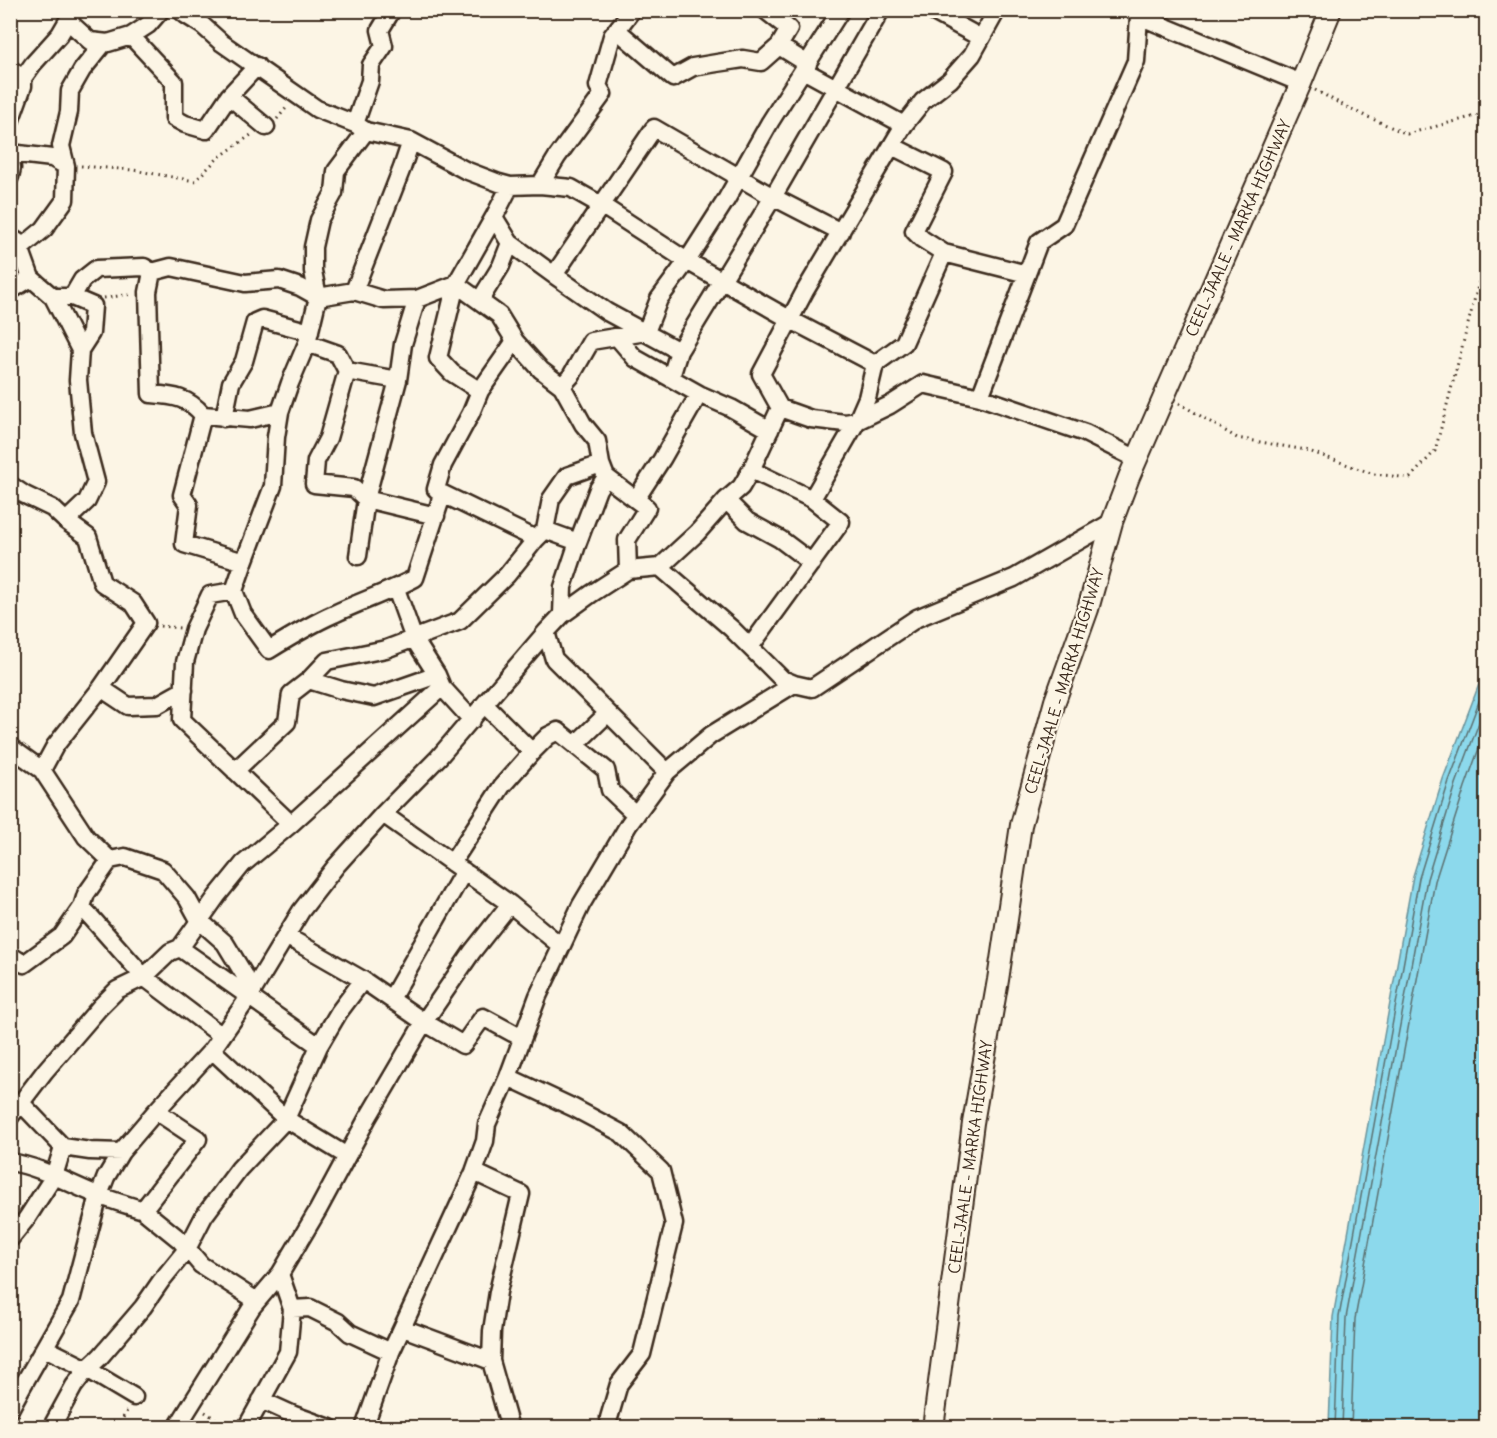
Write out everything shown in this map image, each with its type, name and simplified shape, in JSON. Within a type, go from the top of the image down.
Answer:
[{"type":"street","points":[[10,122],[23,86],[17,74],[33,64],[60,34],[71,16],[90,41],[108,43],[131,36],[148,25],[161,10]]},
{"type":"street","points":[[180,10],[222,43],[317,109],[360,128],[411,141],[465,170],[499,183],[510,186],[540,185],[570,188],[601,205],[687,261],[875,364]]},
{"type":"street","points":[[392,10],[381,30],[384,46],[371,65],[360,128],[336,171],[334,193],[319,220],[313,247],[313,271],[318,297],[308,338],[280,412],[273,486],[234,591],[243,614],[269,650],[335,614],[396,589],[415,578],[436,516],[441,493]]},
{"type":"street","points":[[540,185],[557,157],[603,94],[597,86],[612,36],[632,10]]},
{"type":"street","points":[[617,30],[673,78],[693,67],[743,59],[760,62],[779,46],[789,29],[765,10]]},
{"type":"street","points":[[646,332],[659,299],[687,261],[739,178],[770,122],[841,10]]},
{"type":"street","points":[[671,377],[679,351],[773,197],[881,10]]},
{"type":"street","points":[[930,10],[981,38]]},
{"type":"street","points":[[997,10],[972,55],[950,80],[923,101],[904,125],[805,291],[761,374],[780,408],[811,419],[845,423],[857,421],[890,405],[923,384],[980,397],[1085,433],[1137,459]]},
{"type":"street","name":"CEEL-JAALE - MARKA HIGHWAY","points":[[933,1428],[973,1123],[998,980],[1021,825],[1055,701],[1088,609],[1112,522],[1137,459],[1331,10]]},
{"type":"street","points":[[980,397],[1040,242],[1064,225],[1136,61],[1138,13],[1301,83]]},
{"type":"street","points":[[131,36],[174,82],[174,118],[206,130],[229,96],[257,66]]},
{"type":"street","points":[[80,350],[53,297],[31,278],[16,242],[44,229],[65,200],[66,166],[61,146],[69,112],[70,91],[82,70],[104,43]]},
{"type":"street","points":[[779,46],[836,88],[904,125]]},
{"type":"street","points":[[229,96],[266,127]]},
{"type":"street","points":[[554,275],[654,128],[773,197],[841,231]]},
{"type":"street","points":[[354,291],[411,141]]},
{"type":"street","points":[[892,146],[944,172],[914,231],[922,239],[944,253],[1027,274]]},
{"type":"street","points":[[10,177],[12,168],[10,154],[52,158],[66,166]]},
{"type":"street","points":[[480,391],[452,373],[438,358],[456,284],[510,186]]},
{"type":"street","points":[[494,217],[510,243],[554,275],[607,312],[679,351]]},
{"type":"street","points":[[480,300],[501,266],[510,243]]},
{"type":"street","points":[[812,499],[857,421],[867,398],[875,364],[904,343],[944,253]]},
{"type":"street","points":[[72,297],[82,280],[96,269],[144,267],[152,272],[171,267],[245,283],[279,280],[300,287],[318,297],[354,291],[384,300],[417,299],[456,284]]},
{"type":"street","points":[[152,272],[148,292],[152,394],[187,400],[203,415],[224,418],[250,419],[280,412]]},
{"type":"street","points":[[10,291],[31,278]]},
{"type":"street","points":[[456,284],[499,315],[515,341],[541,369],[562,386],[583,424],[597,441],[604,470],[563,587],[562,615]]},
{"type":"street","points":[[53,297],[72,297],[93,306],[91,333],[80,350],[78,380],[83,433],[96,482],[87,501],[66,521]]},
{"type":"street","points":[[358,556],[366,499],[398,380],[403,344],[417,299]]},
{"type":"street","points":[[224,418],[231,383],[244,360],[255,321],[262,319],[308,338],[338,354],[347,371],[328,438],[316,461],[314,484],[354,488],[366,499],[436,516]]},
{"type":"street","points":[[562,386],[571,376],[591,341],[646,332]]},
{"type":"street","points":[[617,337],[634,358],[699,394],[770,429]]},
{"type":"street","points":[[515,341],[480,391],[443,465],[436,489],[540,534],[578,542]]},
{"type":"street","points":[[347,371],[398,380]]},
{"type":"street","points":[[636,499],[699,394]]},
{"type":"street","points":[[10,1409],[71,1301],[99,1196],[121,1152],[217,1043],[249,997],[301,911],[382,814],[440,757],[562,615],[628,570],[660,567],[697,533],[726,500],[741,487],[780,408]]},
{"type":"street","points":[[203,415],[182,495],[189,505],[184,544],[244,562]]},
{"type":"street","points":[[604,470],[647,508],[627,540],[628,570]]},
{"type":"street","points":[[236,771],[287,722],[291,694],[309,680],[327,661],[386,649],[460,621],[507,575],[540,534],[551,499],[567,476],[604,470]]},
{"type":"street","points":[[750,647],[841,522],[812,499],[751,470]]},
{"type":"street","points":[[10,485],[52,508],[88,537],[102,583],[133,603],[146,623],[101,688],[55,746],[42,770]]},
{"type":"street","points":[[726,500],[747,521],[780,539],[812,563]]},
{"type":"street","points":[[660,567],[732,629],[782,679],[812,688],[917,618],[1014,579],[1112,522]]},
{"type":"street","points":[[396,589],[414,639],[440,681],[471,720]]},
{"type":"street","points":[[234,591],[210,595],[194,629],[185,662],[182,720],[291,824]]},
{"type":"street","points":[[546,632],[554,659],[667,772]]},
{"type":"street","points":[[309,680],[374,698],[440,681]]},
{"type":"street","points":[[10,1117],[45,1071],[100,1007],[117,990],[144,978],[170,952],[180,948],[243,864],[291,824],[440,681]]},
{"type":"street","points":[[364,1428],[391,1352],[474,1172],[485,1141],[487,1124],[508,1077],[538,996],[582,905],[629,824],[667,772],[711,735],[794,684]]},
{"type":"street","points":[[101,688],[128,706],[157,705],[184,690]]},
{"type":"street","points":[[485,705],[532,752]]},
{"type":"street","points":[[576,744],[608,713]]},
{"type":"street","points":[[391,999],[502,786],[548,736],[558,731],[606,770],[610,790],[636,816]]},
{"type":"street","points":[[10,747],[42,770],[86,837],[110,860]]},
{"type":"street","points":[[382,814],[510,904],[561,946]]},
{"type":"street","points":[[10,955],[24,964],[62,936],[82,907],[86,894],[110,860],[125,857],[163,870],[187,897],[199,920],[225,943],[244,976],[249,997]]},
{"type":"street","points":[[179,1424],[257,1300],[280,1274],[424,1022],[472,952],[510,904]]},
{"type":"street","points":[[82,907],[144,978],[217,1043],[286,1119],[346,1156]]},
{"type":"street","points":[[286,936],[363,980],[424,1022],[463,1045],[483,1017],[522,1038]]},
{"type":"street","points":[[180,948],[319,1046]]},
{"type":"street","points":[[51,1428],[74,1386],[143,1307],[187,1249],[204,1216],[239,1169],[286,1119],[319,1046],[339,1012],[363,980]]},
{"type":"street","points":[[508,1077],[621,1133],[661,1171],[674,1224],[642,1354],[619,1384],[609,1418]]},
{"type":"street","points":[[21,1103],[63,1147],[121,1152]]},
{"type":"street","points":[[143,1210],[198,1138],[156,1111]]},
{"type":"street","points":[[10,1239],[27,1218],[54,1176],[63,1147]]},
{"type":"street","points":[[10,1162],[25,1164],[99,1196],[143,1210],[180,1240],[201,1265],[257,1300]]},
{"type":"street","points":[[474,1172],[520,1194],[498,1292],[492,1331],[491,1361],[510,1428]]},
{"type":"street","points":[[246,1428],[288,1352],[292,1309],[280,1274]]},
{"type":"street","points":[[292,1309],[310,1308],[338,1322],[350,1333],[391,1352]]},
{"type":"street","points":[[403,1328],[491,1361]]},
{"type":"street","points":[[45,1348],[87,1369],[134,1397]]},
{"type":"street","points":[[261,1400],[291,1421],[330,1428]]},
{"type":"path","points":[[1301,83],[1352,110],[1407,134],[1479,115],[1486,122]]},
{"type":"path","points":[[66,166],[133,170],[195,181],[218,159],[274,122],[297,96]]},
{"type":"path","points":[[1165,394],[1237,438],[1306,450],[1374,474],[1410,478],[1435,451],[1486,255]]},
{"type":"path","points":[[93,306],[104,298],[148,292]]},
{"type":"path","points":[[146,623],[194,629]]},
{"type":"path","points":[[117,1428],[134,1397]]},
{"type":"path","points":[[191,1402],[229,1428]]},
{"type":"water","points":[[1486,666],[1486,1427],[1329,1427],[1333,1317],[1413,876],[1443,779]]}]
